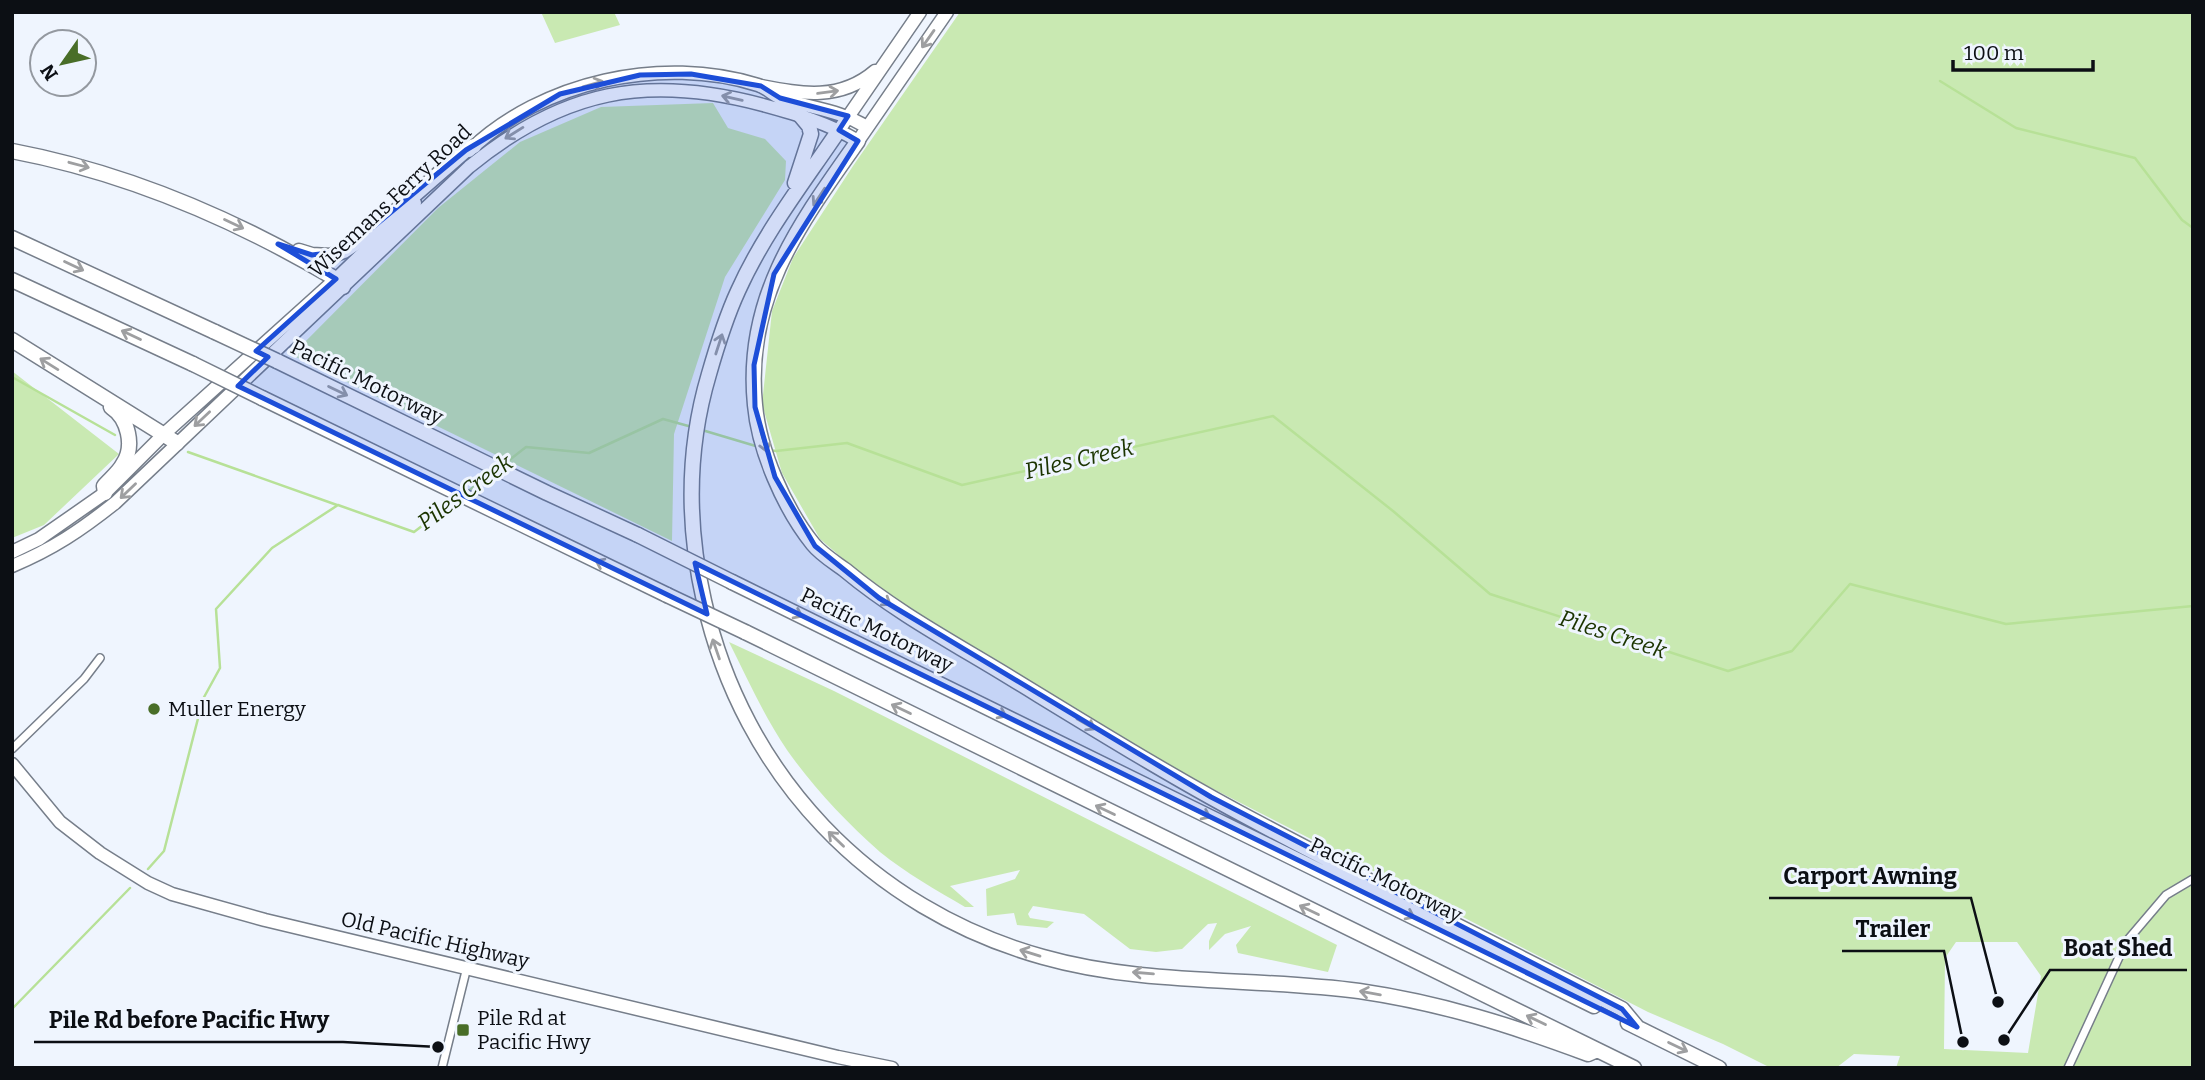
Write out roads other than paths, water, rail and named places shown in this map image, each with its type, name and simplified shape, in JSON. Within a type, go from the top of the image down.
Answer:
[{"type":"highway","points":[[784,210],[802,167],[811,134],[799,114]]},
{"type":"highway","points":[[839,130],[784,210],[738,290],[708,376],[700,410],[690,489],[692,536],[699,578],[712,639],[731,691],[768,757],[808,811],[841,845],[916,903],[1010,947],[1096,969],[1356,991],[1437,1005],[1511,1025],[1588,1054],[1598,1050]]},
{"type":"highway","points":[[858,141],[787,248],[765,301],[756,344],[755,407],[775,477],[792,512],[815,546],[879,598],[1211,797],[1622,1009],[1637,1027]]},
{"type":"highway","points":[[278,244],[282,243],[312,256],[330,256],[344,251],[372,232],[474,146]]},
{"type":"highway","points":[[12,151],[99,171],[190,203],[278,244],[339,283]]},
{"type":"highway","name":"Pacific Motorway","points":[[12,237],[638,535],[1719,1068]]},
{"type":"highway","points":[[12,280],[413,470],[1634,1068]]},
{"type":"highway","points":[[12,340],[177,443]]},
{"type":"highway","points":[[87,387],[87,391],[117,411],[128,432],[126,459],[104,486],[104,493]]},
{"type":"main road","points":[[839,130],[920,12]]},
{"type":"main road","points":[[858,141],[947,12]]},
{"type":"main road","points":[[761,86],[804,94],[826,94],[843,90],[866,78],[890,56]]},
{"type":"main road","name":"Wisemans Ferry Road","points":[[12,566],[48,551],[115,503],[474,146],[526,110],[560,94],[607,80],[674,73],[724,78],[761,86],[780,98],[848,116],[867,127]]},
{"type":"main road","name":"Wisemans Ferry Road","points":[[12,552],[39,540],[104,493],[164,434],[487,152],[534,121],[594,98],[638,89],[691,90],[799,114],[858,141]]},
{"type":"main road","name":"Old Pacific Highway","points":[[12,764],[60,822],[100,853],[148,883],[172,894],[265,920],[892,1068]]},
{"type":"street","points":[[12,749],[85,679],[100,658]]},
{"type":"street","points":[[2068,1068],[2126,942],[2166,895],[2193,878]]},
{"type":"street","points":[[442,1068],[467,967]]},
{"type":"waterway","points":[[1940,81],[2016,128],[2135,158],[2182,220],[2193,228]]},
{"type":"waterway","points":[[12,377],[115,435]]},
{"type":"waterway","name":"Piles Creek","points":[[769,450],[847,443],[962,485],[1273,416],[1393,511],[1490,594],[1728,671],[1792,651],[1850,584],[2006,624],[2193,606]]},
{"type":"waterway","name":"Piles Creek","points":[[503,465],[526,447],[589,453],[663,419],[692,427]]},
{"type":"waterway","name":"Piles Creek","points":[[702,430],[759,447]]},
{"type":"waterway","points":[[188,452],[337,505]]},
{"type":"waterway","name":"Piles Creek","points":[[467,492],[492,473]]},
{"type":"waterway","name":"Piles Creek","points":[[148,869],[164,851],[203,699],[220,668],[216,609],[272,548],[338,505],[414,532],[459,498]]},
{"type":"waterway","name":"Piles Creek","points":[[12,1009],[130,888]]},
{"type":"place","name":"Muller Energy","points":[[154,709]]},
{"type":"place","name":"Carport Awning","points":[[1998,1002]]},
{"type":"place","name":"Pile Rd at Pacific Hwy","points":[[463,1030]]},
{"type":"place","name":"Boat Shed","points":[[2004,1040]]},
{"type":"place","name":"Trailer","points":[[1963,1042]]},
{"type":"place","name":"Pile Rd before Pacific Hwy","points":[[438,1047]]}]
